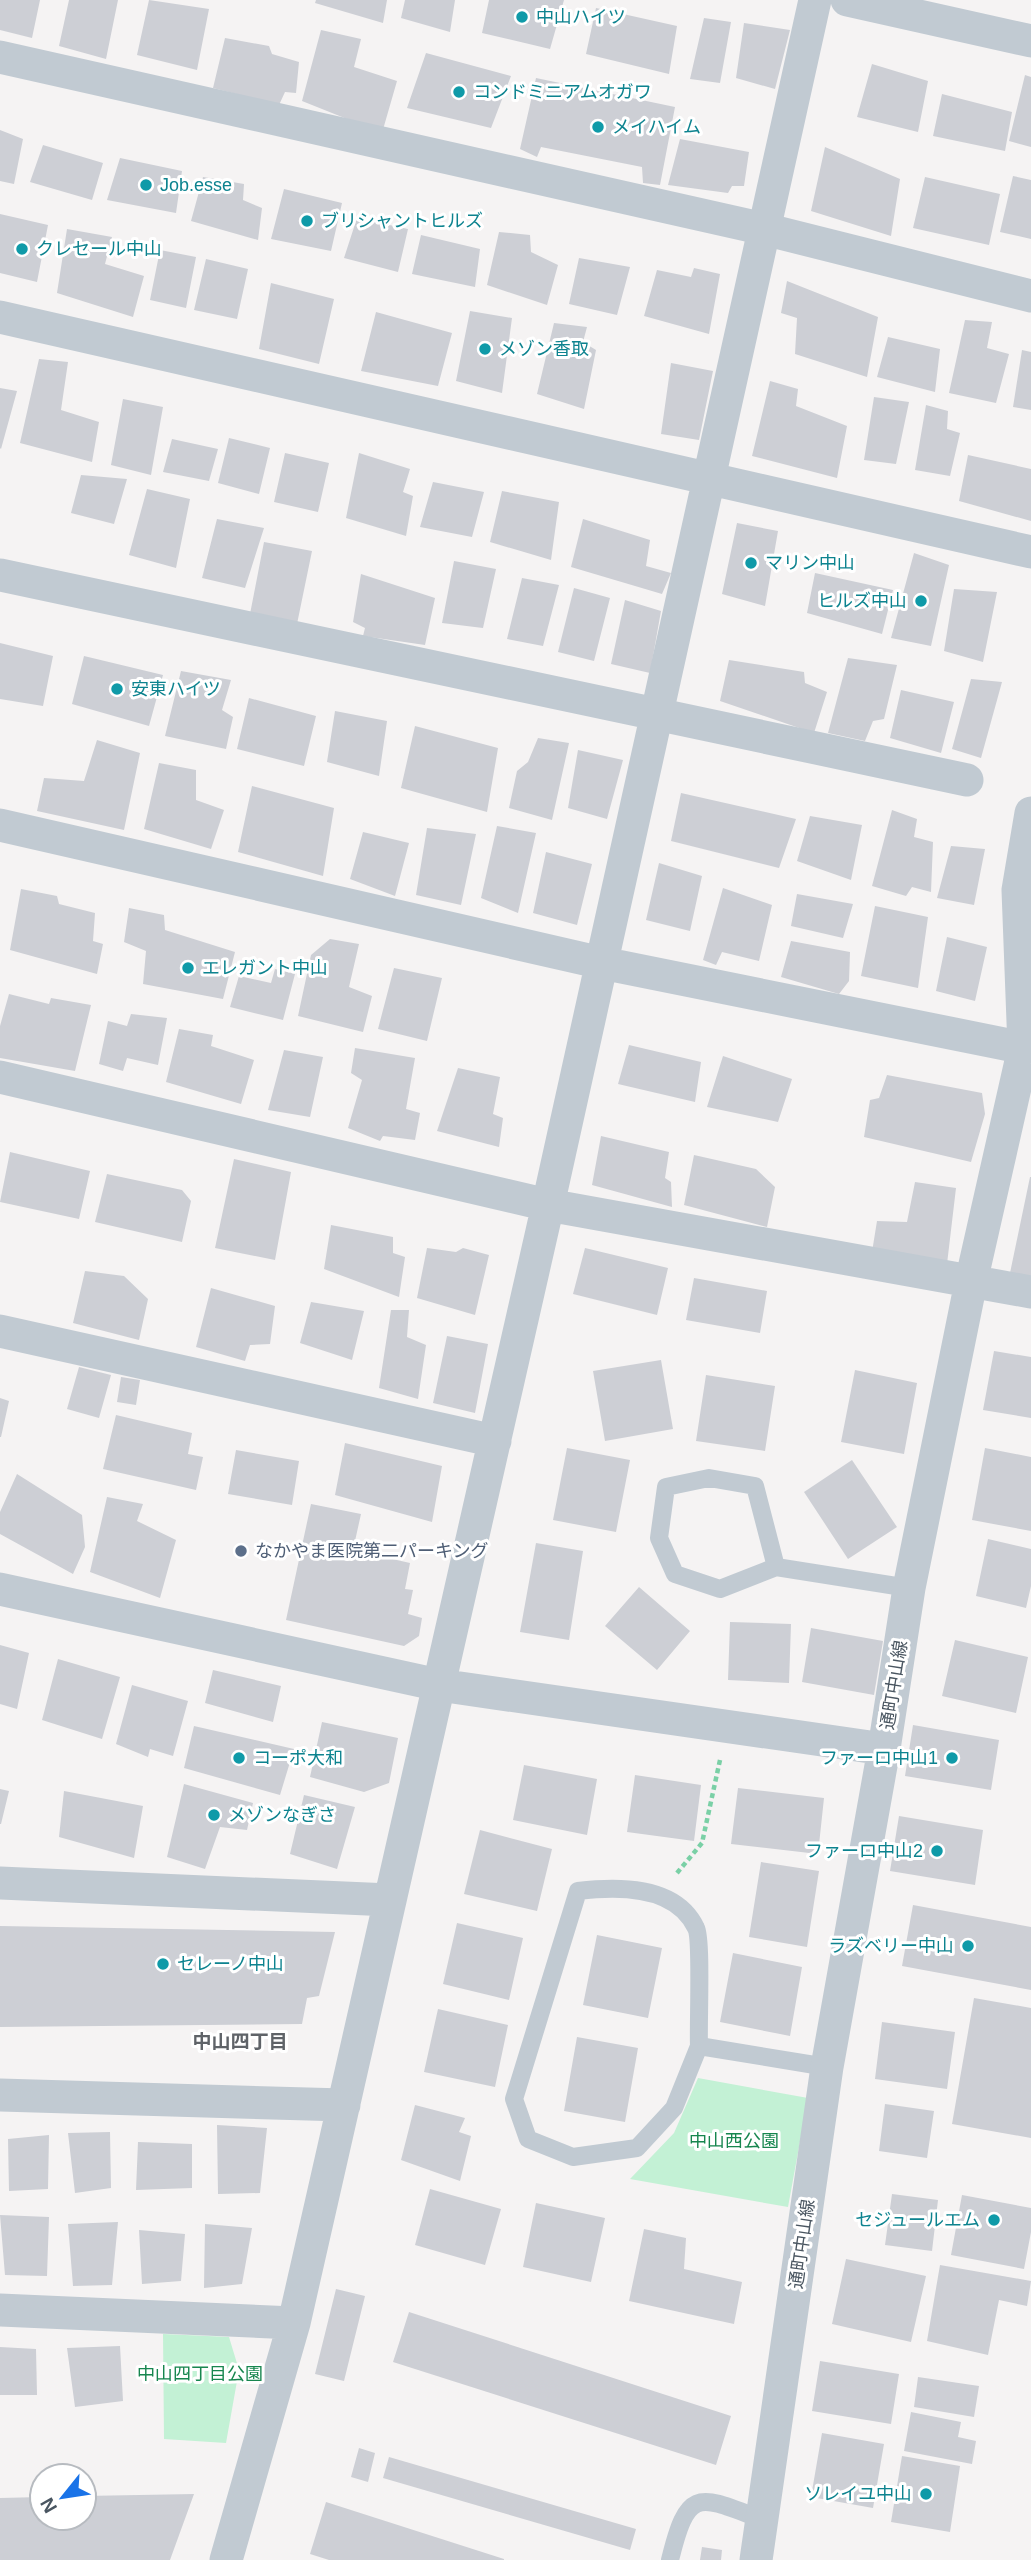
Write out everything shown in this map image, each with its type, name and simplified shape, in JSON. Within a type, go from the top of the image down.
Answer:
[{"type":"street","points":[[226,2560],[294,2323],[548,1205],[815,0]]},
{"type":"street","points":[[847,0],[1031,41]]},
{"type":"street","points":[[0,57],[764,229],[1031,296]]},
{"type":"street","points":[[0,317],[1031,552]]},
{"type":"street","points":[[0,575],[967,780]]},
{"type":"street","name":"通町中山線","points":[[756,2560],[827,2067],[884,1749],[909,1588],[971,1282],[1024,1048],[1018,890],[1031,813]]},
{"type":"street","points":[[0,825],[602,963],[1024,1048]]},
{"type":"street","points":[[0,1077],[548,1205],[1031,1292]]},
{"type":"street","points":[[0,1331],[495,1441]]},
{"type":"street","points":[[0,1589],[439,1685],[884,1749]]},
{"type":"street","points":[[0,1883],[390,1900]]},
{"type":"street","points":[[0,2095],[344,2105]]},
{"type":"street","points":[[0,2309],[294,2323]]},
{"type":"lane","points":[[776,1567],[755,1486],[709,1478],[666,1487],[659,1538],[676,1574],[720,1589],[776,1567],[909,1588]]},
{"type":"lane","points":[[619,1886],[675,1901],[698,1930],[699,2046],[674,2108],[638,2148],[573,2157],[528,2139],[514,2099],[578,1891],[619,1886]]},
{"type":"lane","points":[[699,2046],[827,2067]]},
{"type":"lane","points":[[670,2560],[679,2520],[692,2505],[707,2501],[763,2520]]},
{"type":"path","points":[[653,1895],[685,1866],[702,1843],[727,1727]]},
{"type":"green space","name":"中山西公園","points":[[698,2078],[808,2098],[788,2207],[630,2179],[674,2133]]},
{"type":"green space","name":"中山四丁目公園","points":[[163,2334],[229,2337],[239,2370],[226,2443],[164,2439]]},
{"type":"building","points":[[0,0],[40,0],[32,38],[0,30]]},
{"type":"building","points":[[69,0],[118,0],[106,59],[59,46]]},
{"type":"building","points":[[149,0],[209,9],[197,70],[137,55]]},
{"type":"building","points":[[316,0],[387,0],[383,23],[315,3]]},
{"type":"building","points":[[405,0],[455,0],[450,32],[401,18]]},
{"type":"building","name":"中山ハイツ","points":[[489,0],[564,0],[550,49],[482,33]]},
{"type":"building","points":[[596,8],[677,26],[669,74],[586,54]]},
{"type":"building","points":[[704,18],[731,22],[720,83],[690,79]]},
{"type":"building","points":[[744,23],[790,30],[775,89],[736,78]]},
{"type":"building","points":[[321,30],[361,39],[354,67],[397,81],[382,133],[302,101]]},
{"type":"building","points":[[225,38],[269,46],[272,54],[299,62],[296,93],[285,92],[279,105],[213,88]]},
{"type":"building","name":"コンドミニアムオガワ","points":[[426,53],[511,76],[491,128],[407,108]]},
{"type":"building","points":[[872,64],[928,81],[918,132],[857,117]]},
{"type":"building","points":[[1025,75],[1031,77],[1031,147],[1009,141]]},
{"type":"building","name":"メイハイム","points":[[536,78],[675,107],[660,185],[643,183],[642,167],[541,147],[537,157],[520,149]]},
{"type":"building","points":[[942,94],[1012,112],[1005,151],[933,136]]},
{"type":"building","points":[[0,130],[23,139],[14,184],[0,181]]},
{"type":"building","points":[[680,139],[749,152],[744,186],[732,186],[728,193],[668,185]]},
{"type":"building","points":[[43,145],[103,163],[92,200],[30,182]]},
{"type":"building","points":[[825,147],[900,179],[891,236],[811,211]]},
{"type":"building","name":"Job.esse","points":[[120,158],[182,171],[176,213],[107,200]]},
{"type":"building","points":[[1013,176],[1031,180],[1031,239],[1000,232]]},
{"type":"building","points":[[203,177],[244,184],[243,200],[262,208],[258,240],[191,221]]},
{"type":"building","points":[[925,177],[1000,194],[989,245],[913,228]]},
{"type":"building","name":"ブリシャントヒルズ","points":[[284,189],[342,203],[331,251],[271,239]]},
{"type":"building","name":"クレセール中山","points":[[0,214],[48,225],[37,282],[0,273]]},
{"type":"building","points":[[357,218],[408,229],[398,272],[344,258]]},
{"type":"building","points":[[67,229],[112,237],[105,264],[144,276],[133,317],[57,293]]},
{"type":"building","points":[[499,232],[530,235],[531,252],[558,265],[547,305],[487,285]]},
{"type":"building","points":[[421,235],[480,249],[475,287],[412,274]]},
{"type":"building","points":[[160,250],[196,257],[186,308],[150,300]]},
{"type":"building","points":[[579,258],[630,267],[617,315],[569,304]]},
{"type":"building","points":[[206,259],[248,269],[237,319],[194,310]]},
{"type":"building","points":[[694,268],[720,274],[709,334],[644,316],[657,270],[691,277]]},
{"type":"building","points":[[787,281],[878,317],[867,377],[795,354],[797,318],[781,313]]},
{"type":"building","points":[[271,283],[334,299],[319,364],[259,349]]},
{"type":"building","name":"メゾン香取","points":[[470,311],[512,318],[502,393],[456,381]]},
{"type":"building","points":[[376,312],[452,333],[438,386],[361,371]]},
{"type":"building","points":[[965,320],[992,322],[987,348],[1009,354],[996,403],[949,393]]},
{"type":"building","points":[[554,323],[587,327],[583,342],[596,350],[584,409],[537,394]]},
{"type":"building","points":[[888,337],[940,349],[935,392],[877,377]]},
{"type":"building","points":[[1022,350],[1031,352],[1031,410],[1013,407]]},
{"type":"building","points":[[39,359],[68,362],[61,410],[99,422],[92,462],[20,443]]},
{"type":"building","points":[[671,363],[713,371],[699,440],[661,434]]},
{"type":"building","points":[[770,381],[798,389],[796,406],[847,426],[837,478],[752,456]]},
{"type":"building","points":[[0,388],[17,391],[1,449],[0,448]]},
{"type":"building","points":[[874,397],[909,402],[896,464],[864,460]]},
{"type":"building","points":[[123,399],[163,407],[151,475],[111,465]]},
{"type":"building","points":[[926,405],[948,411],[947,429],[960,433],[950,476],[915,470]]},
{"type":"building","points":[[229,438],[270,448],[259,494],[218,483]]},
{"type":"building","points":[[172,439],[218,449],[209,481],[163,472]]},
{"type":"building","points":[[285,453],[329,463],[318,512],[274,502]]},
{"type":"building","points":[[359,453],[410,469],[403,492],[413,496],[406,536],[346,518]]},
{"type":"building","points":[[968,455],[1031,469],[1031,521],[959,501]]},
{"type":"building","points":[[81,475],[127,479],[114,524],[71,513]]},
{"type":"building","points":[[433,482],[484,492],[472,537],[420,527]]},
{"type":"building","points":[[147,489],[190,499],[176,568],[129,555]]},
{"type":"building","points":[[502,491],[559,502],[551,560],[490,542]]},
{"type":"building","points":[[217,519],[264,528],[245,588],[202,578]]},
{"type":"building","points":[[583,519],[650,540],[646,566],[671,573],[662,594],[571,567]]},
{"type":"building","name":"マリン中山","points":[[737,523],[778,531],[765,606],[722,594]]},
{"type":"building","points":[[264,542],[312,551],[297,624],[250,614]]},
{"type":"building","name":"ヒルズ中山","points":[[914,553],[949,565],[931,646],[891,638]]},
{"type":"building","points":[[454,561],[496,569],[483,628],[442,623]]},
{"type":"building","points":[[815,573],[893,590],[882,634],[807,613]]},
{"type":"building","points":[[361,574],[435,598],[425,645],[363,636],[365,628],[353,622]]},
{"type":"building","points":[[522,578],[559,585],[543,646],[507,639]]},
{"type":"building","points":[[574,588],[610,598],[594,661],[558,652]]},
{"type":"building","points":[[954,589],[997,592],[983,662],[944,651]]},
{"type":"building","points":[[625,600],[661,611],[650,673],[611,664]]},
{"type":"building","points":[[0,643],[53,656],[43,706],[0,699]]},
{"type":"building","name":"安東ハイツ","points":[[84,656],[163,675],[149,726],[72,704]]},
{"type":"building","points":[[848,658],[897,665],[884,719],[873,721],[865,741],[828,733]]},
{"type":"building","points":[[729,660],[804,672],[805,683],[827,692],[814,733],[720,701]]},
{"type":"building","points":[[181,671],[231,680],[222,710],[233,717],[226,749],[165,736]]},
{"type":"building","points":[[971,679],[1002,682],[981,758],[952,749]]},
{"type":"building","points":[[901,690],[954,702],[941,753],[890,738]]},
{"type":"building","points":[[249,698],[316,716],[304,766],[237,749]]},
{"type":"building","points":[[335,711],[387,721],[379,776],[327,762]]},
{"type":"building","points":[[415,726],[498,748],[487,812],[401,788]]},
{"type":"building","points":[[538,738],[569,743],[552,820],[509,808],[517,771],[528,762]]},
{"type":"building","points":[[97,740],[140,753],[124,830],[37,811],[44,778],[84,781]]},
{"type":"building","points":[[578,750],[623,760],[607,819],[568,808]]},
{"type":"building","points":[[159,763],[196,770],[196,800],[224,810],[211,849],[144,829]]},
{"type":"building","points":[[252,786],[334,808],[323,876],[238,852]]},
{"type":"building","points":[[681,793],[796,819],[779,868],[671,841]]},
{"type":"building","points":[[892,810],[917,819],[914,837],[933,842],[931,892],[912,887],[906,896],[872,886]]},
{"type":"building","points":[[810,816],[862,825],[851,880],[797,861]]},
{"type":"building","points":[[497,826],[536,833],[518,913],[481,898]]},
{"type":"building","points":[[427,828],[476,834],[461,905],[416,895]]},
{"type":"building","points":[[363,832],[409,843],[395,896],[350,879]]},
{"type":"building","points":[[951,846],[985,849],[974,905],[937,898]]},
{"type":"building","points":[[546,852],[592,864],[577,925],[533,913]]},
{"type":"building","points":[[659,863],[702,876],[690,931],[646,920]]},
{"type":"building","points":[[723,888],[772,905],[759,961],[722,952],[716,965],[703,960]]},
{"type":"building","points":[[21,889],[57,896],[59,904],[95,913],[93,941],[103,944],[97,974],[10,950]]},
{"type":"building","points":[[797,894],[853,904],[843,938],[791,926]]},
{"type":"building","points":[[875,906],[928,917],[918,988],[861,976]]},
{"type":"building","name":"エレガント中山","points":[[129,908],[164,915],[165,930],[235,952],[223,999],[143,984],[146,951],[124,942]]},
{"type":"building","points":[[947,937],[987,947],[975,1001],[936,991]]},
{"type":"building","points":[[330,939],[359,944],[349,987],[372,996],[363,1032],[298,1016],[311,955]]},
{"type":"building","points":[[791,941],[850,952],[849,981],[839,994],[781,977]]},
{"type":"building","points":[[394,968],[442,978],[427,1041],[378,1029]]},
{"type":"building","points":[[275,969],[295,974],[283,1020],[230,1007],[239,976],[271,983]]},
{"type":"building","points":[[9,994],[49,1004],[51,998],[91,1005],[75,1071],[0,1058],[0,1026]]},
{"type":"building","points":[[131,1014],[167,1018],[158,1065],[127,1058],[123,1071],[99,1064],[108,1021],[127,1026]]},
{"type":"building","points":[[179,1029],[213,1035],[211,1046],[254,1060],[241,1104],[166,1082]]},
{"type":"building","points":[[629,1045],[701,1062],[695,1102],[618,1084]]},
{"type":"building","points":[[355,1048],[415,1058],[406,1109],[420,1113],[415,1140],[383,1136],[380,1141],[348,1128],[362,1080],[351,1073]]},
{"type":"building","points":[[284,1050],[323,1057],[310,1117],[268,1110]]},
{"type":"building","points":[[723,1056],[792,1079],[778,1122],[707,1107]]},
{"type":"building","points":[[458,1068],[500,1077],[493,1114],[503,1118],[499,1147],[437,1131]]},
{"type":"building","points":[[887,1075],[982,1093],[985,1114],[971,1162],[864,1137],[870,1100],[879,1098]]},
{"type":"building","points":[[601,1136],[669,1152],[665,1178],[671,1182],[672,1207],[592,1185]]},
{"type":"building","points":[[10,1152],[90,1171],[79,1219],[0,1202]]},
{"type":"building","points":[[694,1155],[756,1169],[775,1187],[767,1227],[684,1205]]},
{"type":"building","points":[[234,1159],[291,1172],[275,1260],[215,1248]]},
{"type":"building","points":[[107,1174],[182,1190],[191,1201],[182,1242],[95,1222]]},
{"type":"building","points":[[1031,1177],[1031,1277],[1010,1273]]},
{"type":"building","points":[[915,1182],[956,1188],[947,1264],[872,1252],[877,1221],[907,1222]]},
{"type":"building","points":[[331,1225],[393,1237],[393,1253],[405,1257],[399,1297],[324,1269]]},
{"type":"building","points":[[427,1248],[456,1252],[463,1248],[489,1255],[475,1315],[417,1298]]},
{"type":"building","points":[[585,1248],[668,1268],[657,1315],[573,1294]]},
{"type":"building","points":[[85,1271],[124,1276],[148,1299],[139,1340],[73,1323]]},
{"type":"building","points":[[694,1278],[767,1291],[760,1333],[686,1320]]},
{"type":"building","points":[[211,1288],[275,1306],[270,1344],[250,1345],[245,1361],[196,1347]]},
{"type":"building","points":[[311,1302],[364,1311],[352,1360],[300,1343]]},
{"type":"building","points":[[391,1310],[409,1310],[407,1337],[426,1345],[418,1399],[379,1388]]},
{"type":"building","points":[[447,1336],[488,1344],[475,1413],[433,1403]]},
{"type":"building","points":[[994,1351],[1031,1357],[1031,1418],[983,1410]]},
{"type":"building","points":[[661,1360],[673,1429],[605,1441],[593,1371]]},
{"type":"building","points":[[79,1367],[111,1375],[99,1418],[67,1409]]},
{"type":"building","points":[[855,1370],[917,1383],[904,1454],[841,1442]]},
{"type":"building","points":[[706,1375],[775,1386],[765,1451],[696,1441]]},
{"type":"building","points":[[121,1377],[140,1380],[136,1405],[117,1402]]},
{"type":"building","points":[[0,1398],[9,1401],[1,1437],[0,1437]]},
{"type":"building","points":[[116,1415],[192,1433],[188,1454],[203,1457],[196,1490],[103,1469]]},
{"type":"building","points":[[345,1443],[442,1466],[432,1522],[335,1495]]},
{"type":"building","points":[[567,1448],[630,1460],[616,1532],[553,1520]]},
{"type":"building","points":[[985,1448],[1031,1457],[1031,1531],[972,1520]]},
{"type":"building","points":[[236,1450],[299,1461],[292,1505],[228,1494]]},
{"type":"building","points":[[852,1460],[897,1527],[848,1559],[804,1492]]},
{"type":"building","points":[[17,1474],[82,1515],[85,1547],[73,1574],[0,1534],[0,1512]]},
{"type":"building","points":[[107,1497],[143,1504],[137,1521],[176,1540],[160,1598],[90,1572]]},
{"type":"building","points":[[311,1504],[361,1514],[353,1550],[410,1563],[405,1589],[413,1590],[408,1614],[422,1618],[419,1636],[404,1646],[286,1620]]},
{"type":"building","points":[[988,1539],[1031,1549],[1031,1586],[1026,1608],[976,1596]]},
{"type":"building","points":[[536,1543],[583,1551],[569,1640],[520,1632]]},
{"type":"building","points":[[639,1587],[690,1631],[657,1670],[605,1626]]},
{"type":"building","points":[[730,1622],[791,1624],[789,1683],[728,1680]]},
{"type":"building","points":[[811,1628],[883,1641],[874,1695],[802,1682]]},
{"type":"building","points":[[955,1640],[1028,1657],[1016,1713],[942,1696]]},
{"type":"building","points":[[0,1645],[29,1653],[17,1709],[0,1704]]},
{"type":"building","points":[[58,1659],[120,1677],[102,1739],[42,1720]]},
{"type":"building","points":[[213,1670],[281,1686],[273,1722],[205,1703]]},
{"type":"building","points":[[132,1685],[188,1701],[173,1756],[150,1749],[148,1757],[116,1744]]},
{"type":"building","points":[[322,1722],[398,1738],[389,1783],[364,1792],[310,1777]]},
{"type":"building","name":"ファーロ中山1","points":[[913,1725],[999,1740],[991,1790],[905,1776]]},
{"type":"building","name":"コーポ大和","points":[[194,1726],[294,1749],[280,1795],[184,1768]]},
{"type":"building","points":[[524,1765],[597,1779],[587,1835],[513,1820]]},
{"type":"building","points":[[635,1775],[701,1785],[694,1841],[627,1832]]},
{"type":"building","name":"メゾンなぎさ","points":[[184,1784],[253,1803],[247,1830],[220,1827],[205,1869],[167,1857]]},
{"type":"building","points":[[738,1788],[824,1798],[818,1854],[731,1844]]},
{"type":"building","points":[[0,1789],[9,1791],[1,1824],[0,1824]]},
{"type":"building","points":[[64,1791],[143,1806],[134,1858],[59,1837]]},
{"type":"building","points":[[304,1795],[355,1807],[337,1869],[290,1854]]},
{"type":"building","name":"ファーロ中山2","points":[[899,1816],[983,1830],[975,1885],[890,1871]]},
{"type":"building","points":[[480,1830],[552,1849],[537,1911],[464,1894]]},
{"type":"building","points":[[761,1862],[819,1871],[807,1947],[749,1937]]},
{"type":"building","name":"ラズベリー中山","points":[[913,1905],[1031,1927],[1031,1990],[902,1966]]},
{"type":"building","points":[[457,1923],[523,1938],[509,2000],[443,1984]]},
{"type":"building","name":"セレーノ中山","points":[[0,1926],[335,1932],[319,1996],[307,1998],[302,2024],[0,2027]]},
{"type":"building","points":[[597,1935],[662,1948],[648,2018],[583,2005]]},
{"type":"building","points":[[733,1953],[802,1967],[790,2036],[720,2022]]},
{"type":"building","points":[[974,1998],[1031,2008],[1031,2138],[952,2124]]},
{"type":"building","points":[[438,2009],[508,2025],[495,2087],[424,2072]]},
{"type":"building","points":[[882,2022],[955,2032],[947,2089],[875,2079]]},
{"type":"building","points":[[577,2037],[638,2048],[625,2122],[564,2111]]},
{"type":"building","points":[[885,2104],[934,2111],[927,2158],[879,2151]]},
{"type":"building","points":[[415,2105],[465,2118],[459,2132],[471,2136],[460,2181],[401,2160]]},
{"type":"building","points":[[217,2125],[267,2128],[260,2193],[218,2194]]},
{"type":"building","points":[[110,2132],[111,2188],[75,2193],[68,2133]]},
{"type":"building","points":[[49,2135],[48,2189],[9,2191],[8,2139]]},
{"type":"building","points":[[138,2142],[192,2144],[192,2188],[136,2190]]},
{"type":"building","points":[[430,2189],[501,2209],[485,2265],[415,2245]]},
{"type":"building","points":[[892,2194],[938,2200],[932,2251],[885,2245]]},
{"type":"building","name":"セジュールエム","points":[[962,2195],[1031,2208],[1031,2232],[1024,2269],[951,2255]]},
{"type":"building","points":[[536,2203],[605,2218],[591,2282],[523,2267]]},
{"type":"building","points":[[0,2215],[49,2217],[47,2276],[5,2275]]},
{"type":"building","points":[[118,2222],[112,2285],[73,2286],[68,2224]]},
{"type":"building","points":[[205,2224],[252,2228],[242,2284],[204,2288]]},
{"type":"building","points":[[644,2229],[686,2238],[684,2269],[742,2282],[734,2324],[629,2301]]},
{"type":"building","points":[[139,2230],[185,2234],[181,2281],[142,2284]]},
{"type":"building","points":[[846,2259],[926,2276],[911,2342],[832,2324]]},
{"type":"building","points":[[940,2265],[1031,2281],[1027,2306],[999,2300],[988,2355],[927,2341]]},
{"type":"building","points":[[336,2289],[365,2296],[344,2381],[315,2374]]},
{"type":"building","points":[[409,2312],[731,2416],[716,2465],[393,2362]]},
{"type":"building","points":[[120,2346],[123,2401],[75,2407],[67,2348]]},
{"type":"building","points":[[0,2347],[36,2349],[37,2395],[0,2395]]},
{"type":"building","points":[[820,2361],[899,2374],[891,2424],[812,2411]]},
{"type":"building","points":[[918,2377],[979,2386],[974,2417],[914,2407]]},
{"type":"building","points":[[911,2412],[961,2422],[958,2437],[976,2441],[972,2464],[904,2451]]},
{"type":"building","points":[[822,2433],[884,2444],[873,2508],[811,2497]]},
{"type":"building","points":[[359,2448],[375,2453],[368,2482],[351,2477]]},
{"type":"building","name":"ソレイユ中山","points":[[902,2456],[960,2466],[950,2532],[891,2522]]},
{"type":"building","points":[[389,2457],[636,2529],[630,2550],[383,2478]]},
{"type":"building","points":[[194,2494],[170,2560],[0,2560],[0,2498],[28,2497],[28,2532],[98,2532],[98,2496]]},
{"type":"building","points":[[326,2502],[504,2560],[329,2560],[310,2554]]},
{"type":"building","points":[[702,2547],[722,2550],[721,2560],[700,2560]]},
{"type":"place","name":"中山ハイツ","points":[[522,17]]},
{"type":"place","name":"コンドミニアムオガワ","points":[[459,92]]},
{"type":"place","name":"メイハイム","points":[[598,127]]},
{"type":"place","name":"Job.esse","points":[[146,185]]},
{"type":"place","name":"ブリシャントヒルズ","points":[[307,221]]},
{"type":"place","name":"クレセール中山","points":[[22,249]]},
{"type":"place","name":"メゾン香取","points":[[485,349]]},
{"type":"place","name":"マリン中山","points":[[751,563]]},
{"type":"place","name":"ヒルズ中山","points":[[921,601]]},
{"type":"place","name":"安東ハイツ","points":[[117,689]]},
{"type":"place","name":"エレガント中山","points":[[188,968]]},
{"type":"place","name":"なかやま医院第二パーキング","points":[[241,1551]]},
{"type":"place","name":"コーポ大和","points":[[239,1758]]},
{"type":"place","name":"ファーロ中山1","points":[[952,1758]]},
{"type":"place","name":"メゾンなぎさ","points":[[214,1815]]},
{"type":"place","name":"ファーロ中山2","points":[[937,1851]]},
{"type":"place","name":"ラズベリー中山","points":[[968,1946]]},
{"type":"place","name":"セレーノ中山","points":[[163,1964]]},
{"type":"place","name":"セジュールエム","points":[[994,2220]]},
{"type":"place","name":"ソレイユ中山","points":[[926,2494]]},
{"type":"district","name":"中山四丁目","points":[[240,2041]]}]
